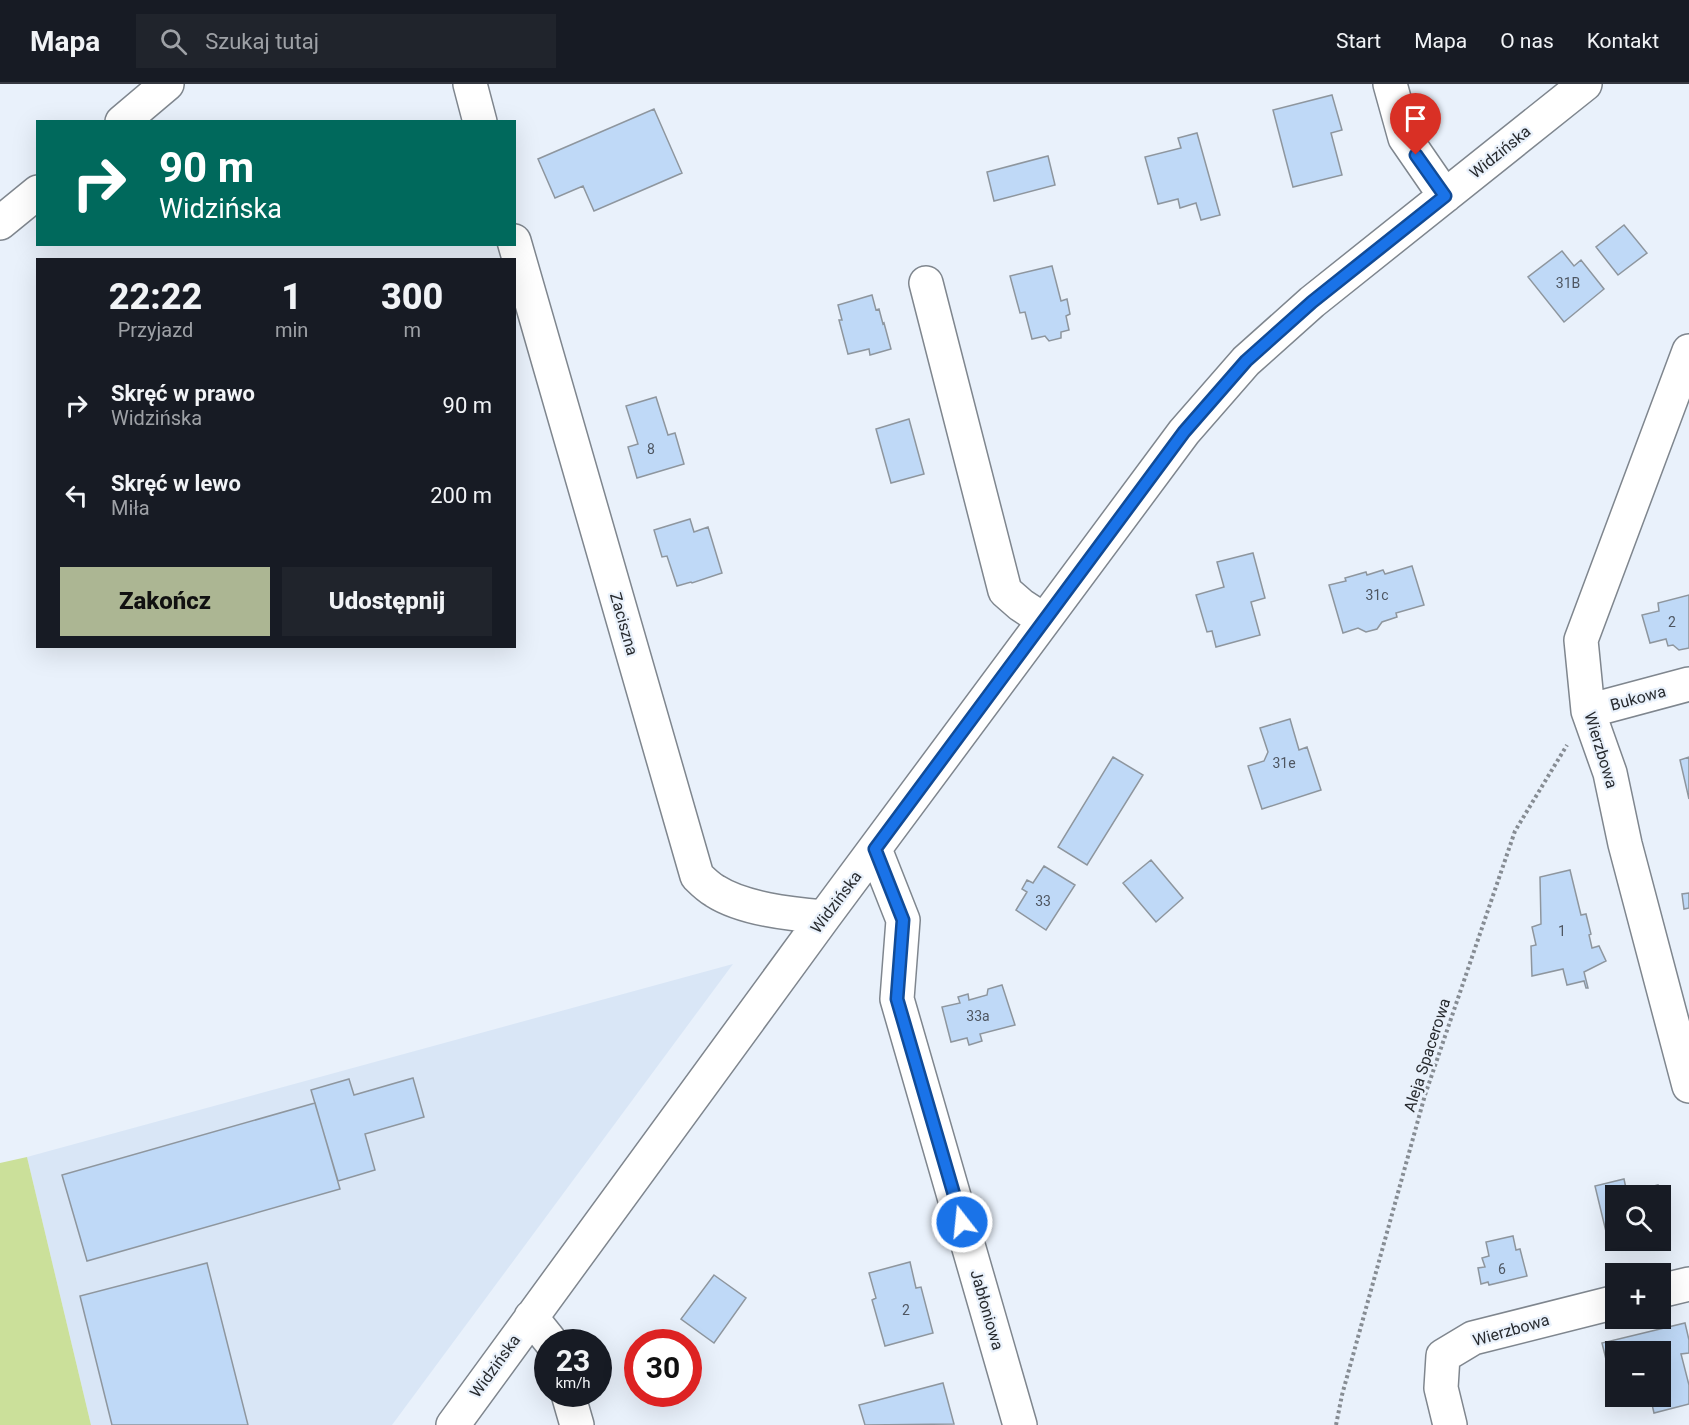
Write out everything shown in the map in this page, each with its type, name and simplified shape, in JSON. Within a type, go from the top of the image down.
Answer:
[{"type":"street","points":[[124,120],[167,84]]},
{"type":"street","points":[[470,84],[479,120]]},
{"type":"street","points":[[1390,84],[1404,138],[1445,196]]},
{"type":"street","name":"Widzińska","points":[[453,1425],[824,917],[1184,432],[1246,361],[1312,302],[1585,84]]},
{"type":"street","points":[[0,223],[36,194]]},
{"type":"street","name":"Zaciszna","points":[[515,246],[697,876],[714,891],[736,902],[776,911],[824,917]]},
{"type":"street","points":[[926,283],[1005,591],[1044,620]]},
{"type":"street","name":"Wierzbowa","points":[[1689,351],[1581,640],[1588,711],[1610,773],[1625,844],[1689,1086]]},
{"type":"street","name":"Bukowa","points":[[1588,711],[1689,684]]},
{"type":"street","name":"Jabłoniowa","points":[[875,849],[903,920],[897,999],[1020,1425]]},
{"type":"street","points":[[1671,1288],[1689,1284]]},
{"type":"street","name":"Wierzbowa","points":[[1450,1425],[1441,1388],[1443,1356],[1473,1338],[1605,1305]]},
{"type":"street","points":[[531,1317],[541,1329]]},
{"type":"street","points":[[572,1407],[577,1425]]},
{"type":"path","name":"Aleja Spacerowa","points":[[1336,1425],[1342,1395],[1425,1095],[1515,831],[1588,711]]},
{"type":"shaded area","points":[[733,964],[392,1425],[91,1425],[27,1157]]},
{"type":"green space","points":[[27,1157],[91,1425],[0,1425],[0,1163]]},
{"type":"building","points":[[1332,95],[1342,130],[1331,133],[1342,175],[1293,187],[1273,110]]},
{"type":"building","points":[[654,109],[682,173],[594,211],[583,186],[555,198],[538,159]]},
{"type":"building","points":[[1197,133],[1220,215],[1201,220],[1196,203],[1180,208],[1178,199],[1158,204],[1145,157],[1181,148],[1178,138]]},
{"type":"building","points":[[1048,156],[1055,185],[994,201],[987,172]]},
{"type":"building","points":[[1624,225],[1647,253],[1618,275],[1596,247]]},
{"type":"building","points":[[1562,251],[1574,266],[1581,260],[1604,289],[1564,322],[1528,277]]},
{"type":"building","points":[[1052,266],[1061,301],[1067,299],[1070,314],[1066,316],[1069,330],[1061,332],[1061,338],[1049,341],[1045,336],[1032,339],[1025,312],[1020,313],[1010,276]]},
{"type":"building","points":[[872,295],[876,310],[879,309],[884,323],[891,349],[870,355],[869,349],[848,354],[839,320],[842,320],[838,305]]},
{"type":"building","points":[[656,397],[668,435],[675,433],[684,464],[637,478],[628,447],[638,444],[626,406]]},
{"type":"building","points":[[909,419],[924,474],[891,483],[876,429]]},
{"type":"building","points":[[690,519],[694,532],[708,527],[722,573],[677,586],[667,556],[662,557],[654,530]]},
{"type":"building","points":[[1253,553],[1265,598],[1251,602],[1260,635],[1216,647],[1212,631],[1207,632],[1196,595],[1224,587],[1217,562]]},
{"type":"building","points":[[1412,566],[1424,605],[1396,613],[1397,617],[1382,622],[1377,629],[1366,632],[1358,628],[1343,633],[1329,585],[1346,581],[1345,578],[1366,572],[1367,575],[1383,570],[1385,574]]},
{"type":"building","points":[[1689,595],[1689,648],[1679,650],[1673,645],[1668,646],[1666,639],[1650,643],[1642,615],[1659,611],[1658,603]]},
{"type":"building","points":[[1290,719],[1299,750],[1307,747],[1321,790],[1262,809],[1248,766],[1264,761],[1268,752],[1260,728]]},
{"type":"building","points":[[1113,757],[1143,775],[1087,865],[1058,847]]},
{"type":"building","points":[[1689,757],[1689,799],[1680,760]]},
{"type":"building","points":[[1151,860],[1183,898],[1156,922],[1123,883]]},
{"type":"building","points":[[1044,866],[1075,885],[1046,930],[1016,910],[1027,892],[1022,889],[1027,880],[1033,883]]},
{"type":"building","points":[[1570,870],[1581,915],[1586,914],[1592,948],[1599,946],[1606,961],[1584,972],[1588,988],[1584,981],[1567,985],[1563,969],[1532,976],[1531,946],[1536,945],[1532,927],[1541,924],[1540,877]]},
{"type":"building","points":[[1689,893],[1689,908],[1684,909],[1682,894]]},
{"type":"building","points":[[1002,985],[1015,1025],[980,1034],[982,1041],[969,1045],[967,1038],[951,1042],[942,1007],[960,1003],[958,997],[968,994],[969,1000],[987,995],[988,989]]},
{"type":"building","points":[[413,1078],[424,1117],[365,1134],[375,1170],[338,1181],[311,1090],[349,1079],[354,1095]]},
{"type":"building","points":[[315,1103],[340,1189],[87,1261],[62,1175]]},
{"type":"building","points":[[1624,1179],[1625,1185],[1605,1185],[1605,1228],[1595,1186]]},
{"type":"building","points":[[1513,1236],[1516,1250],[1520,1249],[1527,1276],[1489,1285],[1488,1282],[1481,1284],[1478,1268],[1485,1267],[1482,1258],[1489,1256],[1486,1242]]},
{"type":"building","points":[[910,1262],[916,1288],[921,1287],[933,1333],[885,1346],[872,1300],[876,1298],[869,1273]]},
{"type":"building","points":[[207,1263],[248,1425],[112,1425],[80,1296]]},
{"type":"building","points":[[714,1275],[746,1298],[714,1343],[702,1334],[702,1329],[695,1329],[681,1319]]},
{"type":"building","points":[[1685,1323],[1689,1340],[1689,1353],[1681,1354],[1689,1385],[1689,1404],[1654,1413],[1653,1407],[1671,1407],[1671,1341],[1610,1341],[1660,1329],[1671,1329],[1671,1326]]},
{"type":"building","points":[[943,1383],[954,1424],[865,1425],[859,1405]]},
{"type":"route","points":[[962,1222],[897,999],[903,920],[875,849],[1184,432],[1246,361],[1312,302],[1445,196],[1416,155]]}]
